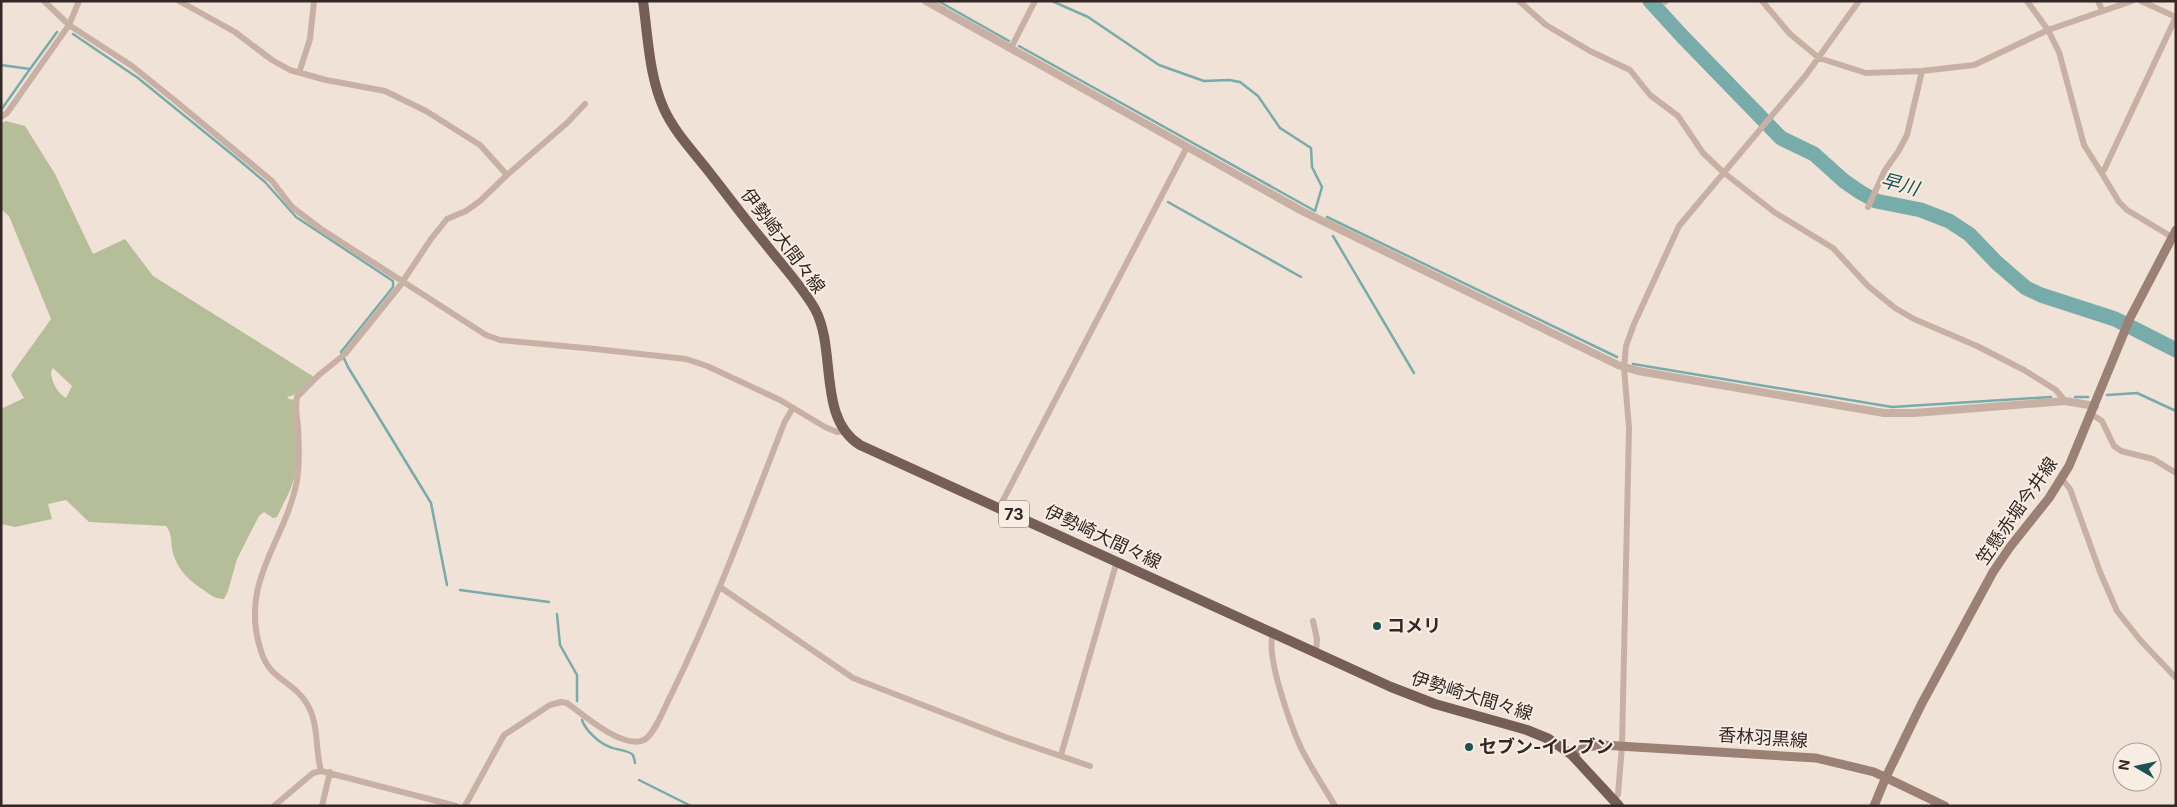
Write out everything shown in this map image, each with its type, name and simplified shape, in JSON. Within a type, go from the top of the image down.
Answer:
[{"type":"main road","name":"伊勢崎大間々線","points":[[643,1],[655,85],[664,110],[682,139],[790,274],[815,309],[821,327],[835,409],[844,431],[860,445],[1408,694],[1435,704],[1536,733],[1558,744],[1572,755],[1616,803]]},
{"type":"main road","name":"笠懸赤堀今井線","points":[[1874,806],[1921,705],[1993,572],[2010,546],[2062,479],[2077,449],[2130,318],[2174,234]]},
{"type":"main road","name":"香林羽黒線","points":[[1572,755],[1580,749],[1593,746],[1622,746],[1816,758],[1860,768],[1886,777],[1945,806]]},
{"type":"street","points":[[44,1],[69,25],[132,66],[272,181],[286,200],[301,214],[321,229],[493,338],[686,359],[780,400],[825,427],[837,432],[844,431]]},
{"type":"street","points":[[1,117],[7,113],[69,25],[79,1]]},
{"type":"street","points":[[179,1],[235,32],[282,66],[300,73],[395,95],[426,111],[480,145],[507,174]]},
{"type":"street","points":[[300,73],[310,39],[314,1]]},
{"type":"street","points":[[926,1],[1319,220],[1624,368],[1884,413],[1914,413],[2065,401],[2093,410],[2102,421],[2114,446],[2121,451],[2152,459],[2176,473]]},
{"type":"street","points":[[1011,48],[1035,1]]},
{"type":"street","points":[[1519,1],[1546,25],[1590,51],[1630,70],[1650,95],[1678,116],[1703,153],[1723,172],[1774,212],[1833,248],[1868,286],[1895,308],[1914,319],[1970,343],[2024,370],[2056,390],[2065,401]]},
{"type":"street","points":[[1762,1],[1790,34],[1819,58],[1838,66],[1866,73],[1922,71],[1974,65],[2048,30],[2132,1]]},
{"type":"street","points":[[1616,803],[1622,746],[1628,428],[1624,368],[1626,346],[1634,324],[1679,226],[1819,58],[1859,1]]},
{"type":"street","points":[[2027,1],[2048,30],[2060,52],[2084,145],[2100,172],[2119,202],[2127,210],[2174,234]]},
{"type":"street","points":[[2098,1],[2102,10]]},
{"type":"street","points":[[2100,172],[2104,170],[2176,17],[2141,1]]},
{"type":"street","points":[[1868,207],[1885,170],[1892,162],[1907,135],[1922,71]]},
{"type":"street","points":[[321,770],[310,709],[295,688],[268,668],[256,634],[254,610],[261,576],[292,499],[297,480],[299,463],[297,397],[319,375],[345,354],[403,281],[447,219],[466,211],[480,201],[507,174],[585,104]]},
{"type":"street","points":[[1000,508],[1187,147]]},
{"type":"street","points":[[465,806],[504,735],[550,705],[561,702],[567,703],[612,734],[632,741],[644,740],[661,715],[720,587],[785,421],[793,408]]},
{"type":"street","points":[[2062,479],[2070,489],[2100,572],[2117,611],[2141,641],[2176,678]]},
{"type":"street","points":[[1061,755],[1117,561]]},
{"type":"street","points":[[720,587],[854,678],[1008,738],[1090,766]]},
{"type":"street","points":[[1313,621],[1317,639],[1316,652]]},
{"type":"street","points":[[1274,633],[1271,646],[1274,664],[1296,735],[1334,806]]},
{"type":"street","points":[[274,806],[313,773],[321,770],[456,806]]},
{"type":"street","points":[[322,806],[330,772]]},
{"type":"green space","points":[[6,121],[25,126],[55,174],[93,254],[125,239],[153,276],[314,377],[297,394],[287,397],[295,400],[298,439],[296,468],[291,488],[277,517],[273,518],[264,512],[259,516],[237,559],[224,599],[210,594],[183,572],[176,562],[170,534],[166,526],[89,522],[66,500],[48,504],[52,519],[15,527],[1,524],[1,409],[24,398],[11,375],[51,319],[9,216],[1,209],[1,123]],"holes":[[[53,368],[72,386],[66,398],[60,394],[52,379],[51,372]]]},
{"type":"waterway","points":[[938,1],[1009,41]]},
{"type":"waterway","points":[[1019,46],[1315,211],[1322,187],[1312,167],[1311,148],[1280,128],[1258,96],[1240,82],[1229,80],[1204,81],[1159,65],[1088,17],[1052,1]]},
{"type":"waterway","name":"早川","points":[[1650,1],[1781,138],[1814,154],[1844,181],[1860,192],[1876,201],[1921,210],[1949,221],[1969,234],[1997,263],[2026,288],[2041,295],[2115,319],[2176,350]]},
{"type":"waterway","points":[[1,65],[30,69],[57,32]]},
{"type":"waterway","points":[[73,34],[138,78],[234,156],[265,182],[296,217],[393,281],[393,287],[341,352],[348,367],[431,503],[447,585]]},
{"type":"waterway","points":[[1,110],[30,69]]},
{"type":"waterway","points":[[1168,202],[1301,277]]},
{"type":"waterway","points":[[1327,217],[1617,357]]},
{"type":"waterway","points":[[1333,236],[1414,373]]},
{"type":"waterway","points":[[1633,364],[1892,407],[2051,397]]},
{"type":"waterway","points":[[2107,395],[2137,393],[2176,411]]},
{"type":"waterway","points":[[2075,397],[2088,397]]},
{"type":"waterway","points":[[460,590],[549,602]]},
{"type":"waterway","points":[[557,614],[560,645],[577,675],[577,701]]},
{"type":"waterway","points":[[582,720],[597,740],[610,747],[631,753],[635,763]]},
{"type":"waterway","points":[[639,780],[691,806]]},
{"type":"place","name":"コメリ","points":[[1377,626]]},
{"type":"place","name":"セブン-イレブン","points":[[1469,747]]}]
